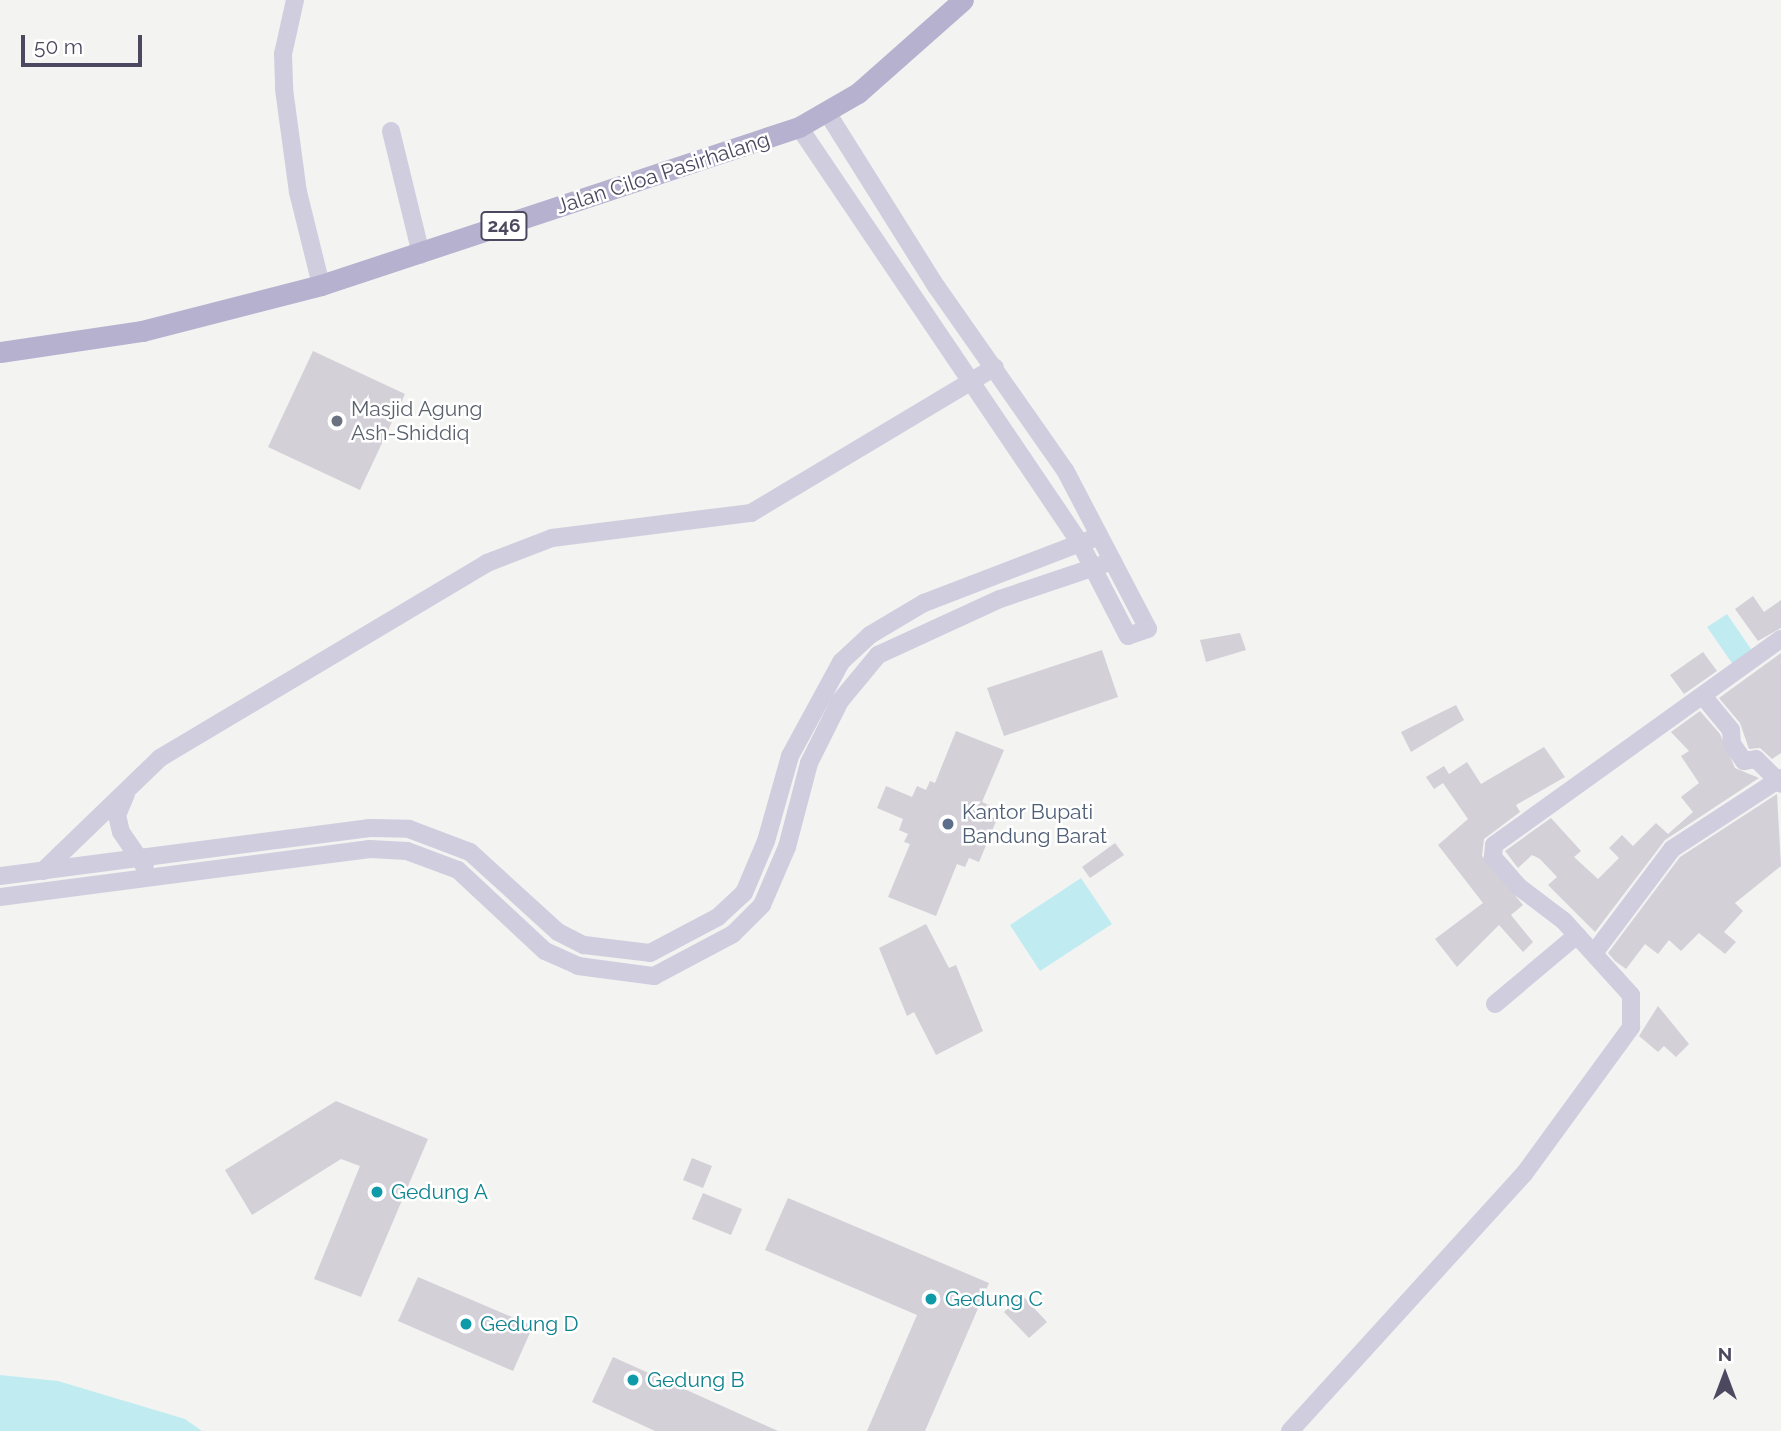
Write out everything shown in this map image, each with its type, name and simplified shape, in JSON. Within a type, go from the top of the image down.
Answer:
[{"type":"main road","name":"Jalan Ciloa Pasirhalang","points":[[0,352],[142,331],[321,285],[799,127],[828,114],[890,67],[963,0]]},
{"type":"street","points":[[295,0],[283,54],[284,89],[298,192],[321,285]]},
{"type":"street","points":[[799,127],[973,379],[1080,543],[1128,636],[1149,629],[1098,537],[1065,470],[936,286],[828,114]]},
{"type":"street","points":[[391,131],[421,254]]},
{"type":"street","points":[[43,871],[160,758],[487,563],[552,538],[751,513],[995,367]]},
{"type":"street","points":[[0,876],[370,828],[409,829],[470,852],[558,932],[584,945],[650,953],[684,939],[744,893],[766,841],[790,756],[841,662],[870,635],[924,603],[1098,537]]},
{"type":"street","points":[[0,897],[370,849],[407,851],[458,870],[545,951],[578,966],[654,976],[733,934],[762,905],[787,847],[809,764],[840,701],[878,655],[927,628],[1113,561]]},
{"type":"street","points":[[1290,1431],[1524,1174],[1631,1027],[1630,995],[1577,935],[1519,887],[1493,857],[1494,845],[1781,639]]},
{"type":"street","points":[[1594,953],[1672,849],[1780,781],[1756,759],[1744,761],[1732,744],[1731,730],[1703,696]]},
{"type":"street","points":[[131,785],[117,815],[121,832],[143,858],[147,880]]},
{"type":"street","points":[[1495,1004],[1577,935]]},
{"type":"shaded area","points":[[1727,614],[1753,652],[1734,666],[1707,627]]},
{"type":"shaded area","points":[[1081,878],[1112,924],[1040,971],[1010,925]]},
{"type":"shaded area","points":[[0,1375],[58,1381],[185,1419],[202,1431],[0,1431]]},
{"type":"building","name":"Masjid Agung Ash-Shiddiq","points":[[313,351],[405,394],[360,490],[268,447]]},
{"type":"building","points":[[1753,596],[1764,612],[1781,600],[1781,628],[1758,641],[1735,609]]},
{"type":"building","points":[[1240,633],[1246,650],[1206,662],[1200,640]]},
{"type":"building","points":[[1102,650],[1118,697],[1004,736],[987,688]]},
{"type":"building","points":[[1703,652],[1717,671],[1684,694],[1670,675]]},
{"type":"building","points":[[1781,653],[1781,753],[1772,759],[1760,748],[1749,749],[1740,723],[1719,698]]},
{"type":"building","points":[[1456,705],[1464,720],[1411,752],[1401,732]]},
{"type":"building","points":[[1700,711],[1720,734],[1735,768],[1759,778],[1665,840],[1595,932],[1548,885],[1557,877],[1540,859],[1532,855],[1518,868],[1505,851],[1551,818],[1581,851],[1574,857],[1598,879],[1619,858],[1609,848],[1622,835],[1633,846],[1656,823],[1668,834],[1693,812],[1681,797],[1699,783],[1681,756],[1689,751],[1671,732]]},
{"type":"building","name":"Kantor Bupati Bandung Barat","points":[[956,731],[1004,750],[982,802],[991,806],[987,815],[997,819],[979,862],[969,858],[965,867],[957,864],[936,916],[888,897],[910,844],[904,842],[908,834],[899,830],[903,819],[877,808],[886,786],[912,797],[917,786],[926,790],[930,781],[935,783]]},
{"type":"building","points":[[1544,747],[1565,777],[1516,805],[1520,812],[1484,839],[1482,856],[1523,905],[1511,915],[1533,942],[1523,952],[1499,925],[1457,967],[1435,939],[1483,903],[1438,845],[1468,819],[1443,783],[1434,789],[1426,777],[1444,766],[1449,774],[1467,762],[1481,784]]},
{"type":"building","points":[[1777,794],[1781,866],[1735,903],[1743,911],[1724,932],[1736,942],[1725,954],[1699,933],[1681,951],[1669,940],[1658,954],[1645,944],[1626,969],[1615,961],[1608,953],[1680,857]]},
{"type":"building","points":[[1115,843],[1124,855],[1090,878],[1082,867]]},
{"type":"building","points":[[926,924],[949,968],[956,965],[983,1031],[936,1055],[914,1012],[907,1016],[879,948]]},
{"type":"building","points":[[1658,1006],[1689,1044],[1676,1057],[1664,1046],[1658,1052],[1639,1036]]},
{"type":"building","name":"Gedung A","points":[[336,1101],[428,1139],[361,1297],[314,1279],[360,1166],[341,1159],[252,1215],[225,1170]]},
{"type":"building","points":[[692,1158],[712,1166],[703,1188],[683,1180]]},
{"type":"building","points":[[703,1193],[742,1209],[731,1235],[692,1219]]},
{"type":"building","name":"Gedung C","points":[[788,1198],[989,1283],[925,1431],[867,1431],[917,1315],[765,1250]]},
{"type":"building","name":"Gedung D","points":[[418,1277],[533,1326],[513,1371],[398,1321]]},
{"type":"building","points":[[1022,1295],[1047,1322],[1029,1338],[1004,1312]]},
{"type":"building","name":"Gedung B","points":[[613,1357],[778,1431],[655,1431],[592,1402]]},
{"type":"place","name":"Masjid Agung Ash-Shiddiq","points":[[337,421]]},
{"type":"place","name":"Kantor Bupati Bandung Barat","points":[[948,824]]},
{"type":"place","name":"Gedung A","points":[[377,1192]]},
{"type":"place","name":"Gedung C","points":[[931,1299]]},
{"type":"place","name":"Gedung D","points":[[466,1324]]},
{"type":"place","name":"Gedung B","points":[[633,1380]]}]
